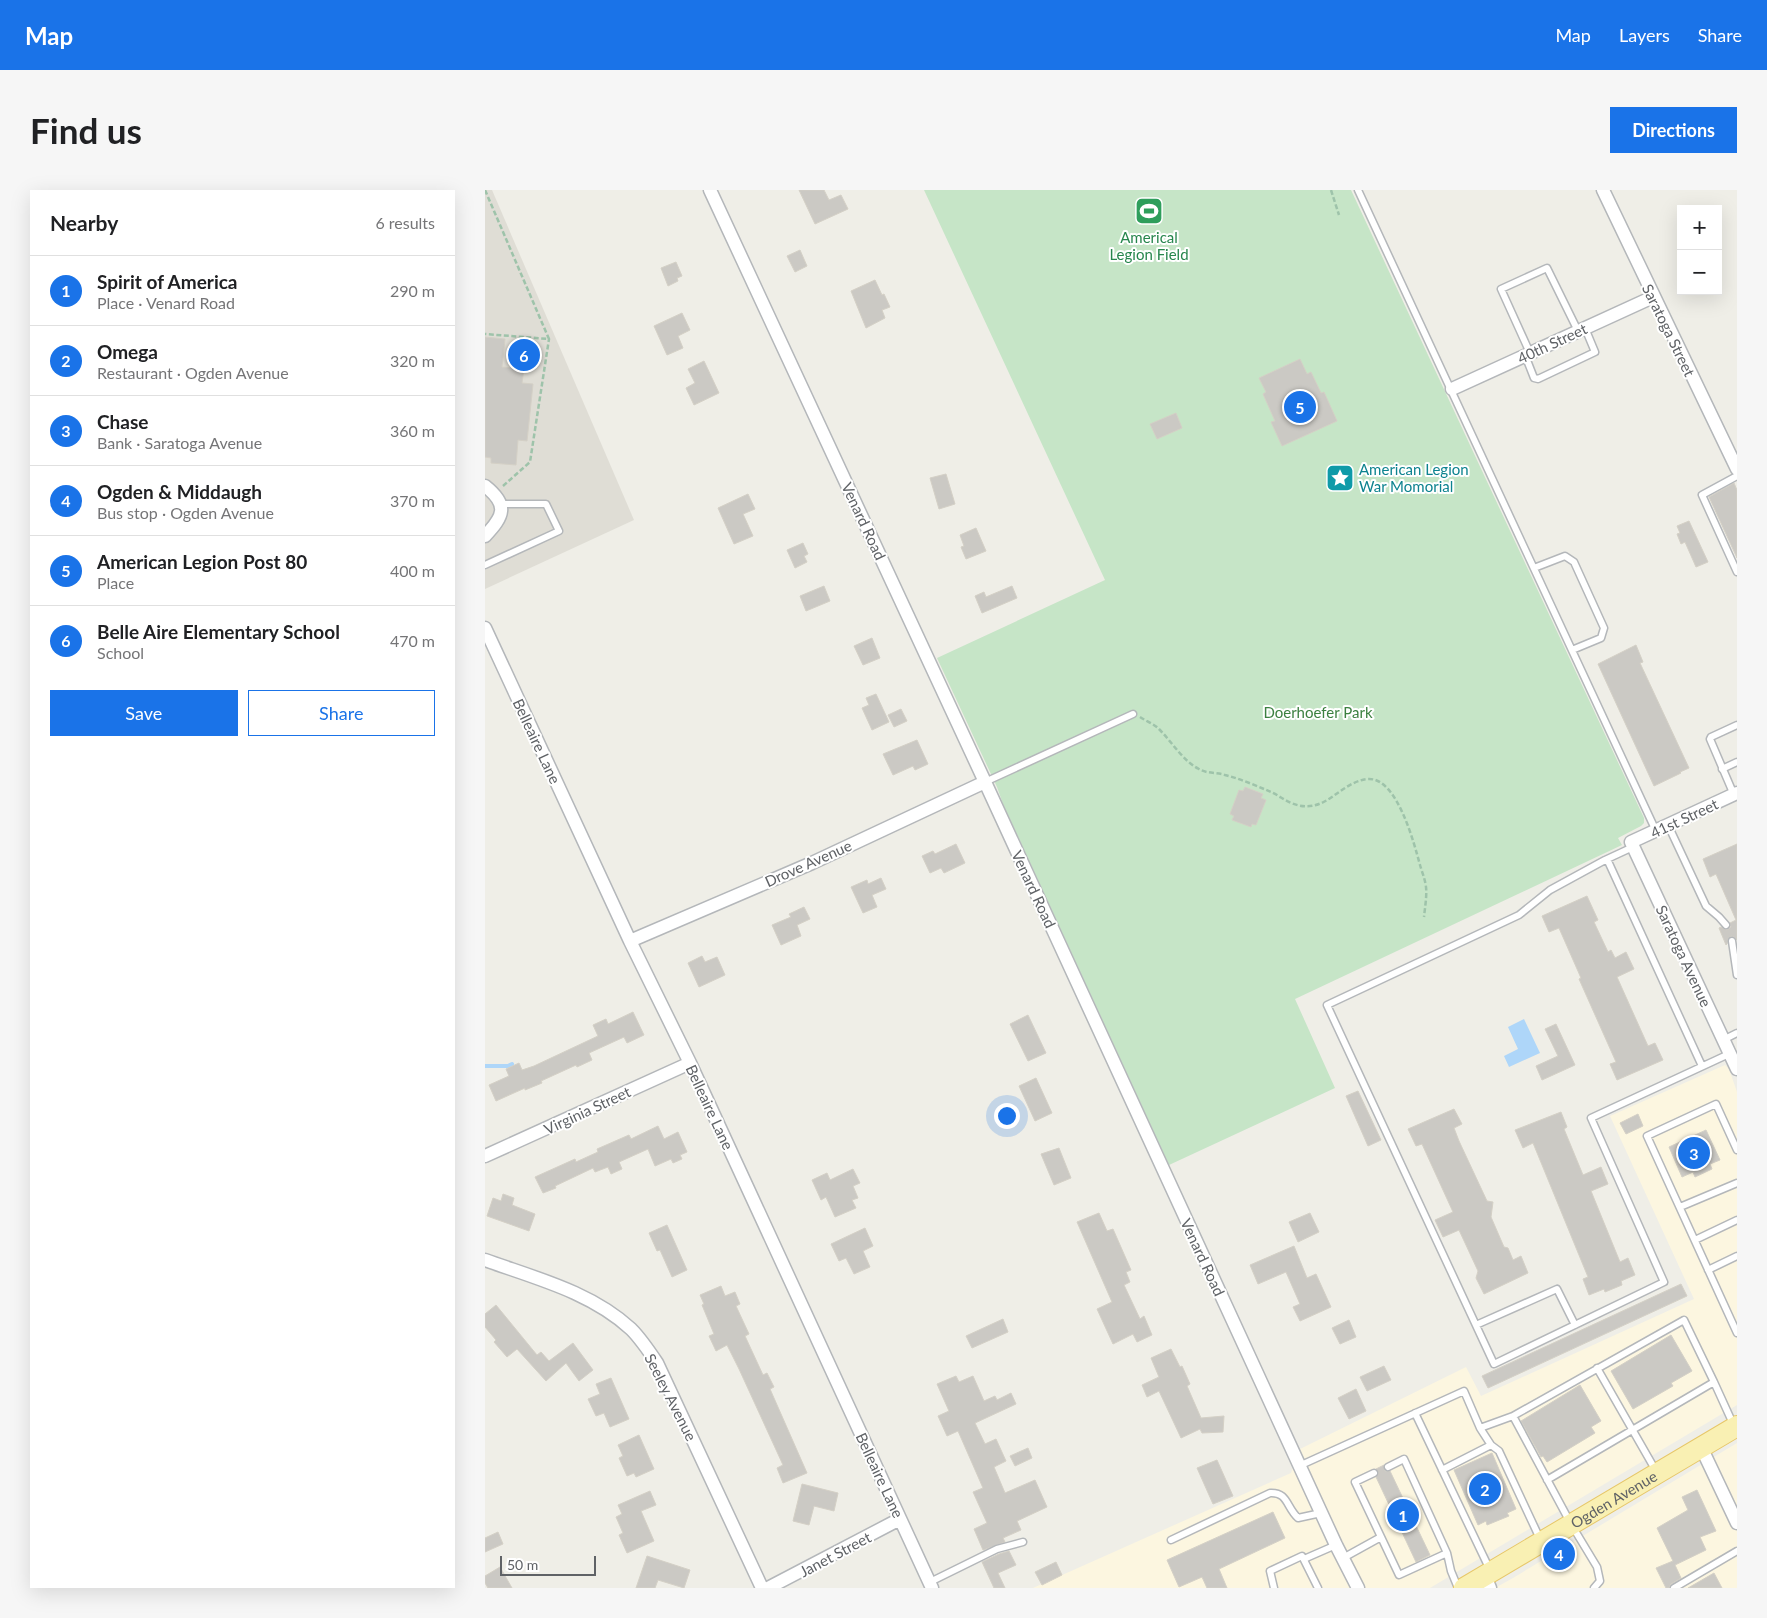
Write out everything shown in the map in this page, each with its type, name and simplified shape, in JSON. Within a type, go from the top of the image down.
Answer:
[{"type":"main road","name":"Ogden Avenue","points":[[1464,1588],[1489,1579],[1541,1542],[1736,1426]]},
{"type":"street","name":"Venard Road","points":[[710,190],[985,782],[1335,1545],[1358,1588]]},
{"type":"street","name":"Saratoga Street","points":[[1603,190],[1737,469]]},
{"type":"street","name":"40th Street","points":[[1451,389],[1653,297]]},
{"type":"street","points":[[485,536],[501,517],[494,495]]},
{"type":"street","name":"Belleaire Lane","points":[[485,628],[630,941],[690,1063],[931,1585]]},
{"type":"street","name":"Drove Avenue","points":[[630,941],[812,862],[985,782]]},
{"type":"street","name":"41st Street","points":[[1632,845],[1668,825],[1735,794]]},
{"type":"street","name":"Saratoga Avenue","points":[[1632,845],[1737,1069]]},
{"type":"street","name":"Virginia Street","points":[[485,1156],[690,1063]]},
{"type":"street","name":"Seeley Avenue","points":[[485,1260],[584,1296],[616,1316],[645,1344],[657,1363],[762,1588]]},
{"type":"street","points":[[1701,1447],[1737,1523]]},
{"type":"street","name":"Janet Street","points":[[768,1588],[900,1520]]},
{"type":"lane","points":[[1358,190],[1656,831]]},
{"type":"lane","points":[[1547,268],[1595,352],[1538,380],[1535,378],[1527,354],[1501,290],[1547,268]]},
{"type":"lane","points":[[1737,476],[1702,495],[1737,572]]},
{"type":"lane","points":[[485,565],[559,531],[546,504],[494,495]]},
{"type":"lane","points":[[1535,568],[1565,556],[1570,558],[1574,562],[1605,628],[1601,638],[1572,650]]},
{"type":"lane","points":[[985,782],[1133,714]]},
{"type":"lane","points":[[1735,794],[1709,739],[1711,736],[1737,725]]},
{"type":"lane","points":[[1722,769],[1737,762]]},
{"type":"lane","points":[[1668,825],[1706,906],[1726,925]]},
{"type":"lane","points":[[1632,845],[1550,890],[1519,916],[1327,1005],[1495,1364],[1664,1282],[1591,1118],[1729,1054]]},
{"type":"lane","points":[[1607,859],[1702,1066]]},
{"type":"lane","points":[[1733,940],[1737,975]]},
{"type":"lane","points":[[1723,1040],[1737,1033]]},
{"type":"lane","points":[[1737,1150],[1716,1104],[1647,1136],[1737,1334]]},
{"type":"lane","points":[[1680,1207],[1737,1183]]},
{"type":"lane","points":[[1695,1240],[1737,1220]]},
{"type":"lane","points":[[1708,1270],[1737,1256]]},
{"type":"lane","points":[[1476,1325],[1557,1289],[1575,1325]]},
{"type":"lane","points":[[1480,1428],[1513,1416],[1684,1320],[1736,1426]]},
{"type":"lane","points":[[1597,1368],[1658,1473]]},
{"type":"lane","points":[[1547,1480],[1714,1382]]},
{"type":"lane","points":[[1299,1466],[1464,1391],[1480,1428],[1491,1445],[1499,1451],[1541,1542]]},
{"type":"lane","points":[[1415,1413],[1489,1579]]},
{"type":"lane","points":[[1513,1416],[1571,1524],[1597,1567],[1600,1581],[1595,1588]]},
{"type":"lane","points":[[1442,1470],[1491,1445]]},
{"type":"lane","points":[[1388,1467],[1404,1460],[1447,1553],[1451,1572],[1458,1588]]},
{"type":"lane","points":[[1374,1473],[1355,1482],[1399,1575],[1447,1553]]},
{"type":"lane","points":[[1171,1540],[1269,1493],[1277,1493],[1283,1496],[1298,1518],[1321,1513]]},
{"type":"lane","points":[[1343,1558],[1381,1538]]},
{"type":"lane","points":[[931,1585],[997,1550],[1023,1542]]},
{"type":"lane","points":[[1304,1559],[1335,1545]]},
{"type":"lane","points":[[1674,1588],[1737,1551]]},
{"type":"lane","points":[[1274,1588],[1270,1571],[1302,1556],[1317,1588]]},
{"type":"path","points":[[485,190],[549,339],[530,462],[494,495]]},
{"type":"path","points":[[1331,190],[1337,204],[1339,216]]},
{"type":"path","points":[[485,334],[549,339]]},
{"type":"path","points":[[1133,714],[1158,728],[1189,762],[1198,769],[1224,774],[1273,792],[1292,803],[1314,806],[1366,779],[1379,781],[1397,802],[1413,842],[1426,887],[1424,917]]},
{"type":"shaded area","points":[[485,190],[492,190],[634,520],[485,589]]},
{"type":"shaded area","points":[[1725,1065],[1729,1069],[1737,1092],[1737,1405],[1430,1588],[1033,1588],[1291,1473],[1300,1449],[1466,1367],[1481,1396],[1694,1299],[1610,1116]]},
{"type":"shaded area","points":[[1737,1443],[1737,1588],[1495,1588],[1513,1578]]},
{"type":"green space","name":"Doerhoefer Park","points":[[924,190],[1351,190],[1644,818],[1644,823],[1641,826],[1618,838],[1622,845],[1295,999],[1335,1088],[1169,1165],[937,658],[1105,580]]},
{"type":"water","points":[[1524,1019],[1540,1053],[1509,1067],[1504,1056],[1518,1049],[1508,1027]]},
{"type":"building","points":[[799,190],[824,190],[829,200],[841,195],[848,209],[815,224]]},
{"type":"building","points":[[800,250],[807,266],[795,272],[787,256]]},
{"type":"building","points":[[676,262],[682,276],[677,278],[678,281],[668,286],[661,268]]},
{"type":"building","points":[[875,280],[890,307],[882,310],[885,318],[866,328],[851,291]]},
{"type":"building","points":[[682,313],[690,330],[678,336],[683,348],[667,355],[654,326]]},
{"type":"building","points":[[485,337],[505,339],[502,367],[524,369],[522,383],[533,384],[527,441],[518,440],[516,465],[491,463],[491,458],[485,457]]},
{"type":"building","points":[[1300,359],[1307,374],[1311,372],[1321,393],[1324,392],[1337,421],[1282,446],[1271,422],[1275,421],[1263,394],[1266,392],[1259,378]]},
{"type":"building","points":[[704,361],[719,393],[694,405],[686,388],[695,383],[688,369]]},
{"type":"building","points":[[1176,413],[1182,428],[1157,439],[1150,424]]},
{"type":"building","points":[[946,474],[955,504],[939,509],[930,478]]},
{"type":"building","points":[[1734,483],[1737,490],[1737,558],[1709,497]]},
{"type":"building","points":[[748,494],[755,509],[743,514],[753,536],[734,544],[718,508]]},
{"type":"building","points":[[1689,521],[1708,562],[1696,567],[1685,542],[1681,544],[1677,534],[1680,533],[1677,526]]},
{"type":"building","points":[[976,528],[986,551],[966,559],[961,547],[964,546],[960,535]]},
{"type":"building","points":[[803,543],[808,554],[804,556],[807,562],[795,568],[787,550]]},
{"type":"building","points":[[824,586],[830,601],[806,611],[800,596]]},
{"type":"building","points":[[1012,586],[1017,598],[982,613],[975,596],[984,592],[986,597]]},
{"type":"building","points":[[872,638],[880,658],[863,665],[854,646]]},
{"type":"building","points":[[1636,645],[1643,662],[1640,663],[1689,768],[1654,786],[1598,664]]},
{"type":"building","points":[[876,694],[889,722],[872,730],[862,708],[869,705],[866,698]]},
{"type":"building","points":[[901,709],[907,721],[894,727],[888,715]]},
{"type":"building","points":[[917,740],[928,764],[915,770],[913,766],[893,775],[883,754]]},
{"type":"building","points":[[1245,787],[1263,794],[1261,798],[1266,800],[1256,825],[1252,824],[1251,827],[1232,820],[1234,816],[1230,814],[1239,790],[1243,791]]},
{"type":"building","points":[[956,844],[965,863],[944,873],[941,868],[930,873],[922,856],[933,851],[935,854]]},
{"type":"building","points":[[1737,844],[1737,940],[1731,936],[1726,945],[1719,928],[1727,930],[1731,927],[1730,923],[1736,920],[1716,874],[1710,877],[1703,859]]},
{"type":"building","points":[[881,878],[886,889],[872,895],[877,907],[863,913],[851,887],[867,880],[868,884]]},
{"type":"building","points":[[1587,896],[1598,920],[1594,922],[1608,952],[1611,950],[1615,958],[1626,952],[1634,969],[1617,977],[1648,1046],[1655,1043],[1663,1060],[1617,1080],[1610,1064],[1616,1062],[1579,979],[1581,978],[1559,928],[1549,932],[1542,916]]},
{"type":"building","points":[[804,907],[810,919],[797,925],[801,936],[781,945],[772,925],[791,917],[789,914]]},
{"type":"building","points":[[702,956],[705,962],[717,957],[725,975],[699,987],[688,963]]},
{"type":"building","points":[[633,1012],[644,1035],[627,1043],[624,1037],[589,1053],[592,1060],[577,1067],[576,1065],[541,1081],[542,1083],[525,1090],[525,1088],[496,1101],[489,1085],[509,1076],[506,1069],[519,1063],[522,1070],[534,1066],[598,1036],[593,1025],[606,1019],[608,1024]]},
{"type":"building","points":[[1028,1015],[1046,1053],[1028,1061],[1010,1024]]},
{"type":"building","points":[[1556,1024],[1575,1065],[1542,1080],[1536,1066],[1558,1056],[1545,1029]]},
{"type":"building","points":[[1036,1078],[1052,1113],[1035,1121],[1019,1086]]},
{"type":"building","points":[[1358,1091],[1381,1140],[1368,1146],[1346,1096]]},
{"type":"building","points":[[1454,1109],[1462,1124],[1454,1128],[1487,1201],[1493,1202],[1491,1217],[1504,1247],[1508,1248],[1513,1260],[1521,1256],[1528,1273],[1484,1294],[1476,1278],[1478,1271],[1459,1230],[1443,1237],[1435,1220],[1453,1212],[1422,1144],[1416,1146],[1408,1129]]},
{"type":"building","points":[[1561,1112],[1567,1127],[1564,1129],[1583,1175],[1601,1167],[1608,1184],[1591,1191],[1620,1262],[1628,1258],[1635,1275],[1621,1281],[1622,1285],[1605,1292],[1604,1289],[1589,1295],[1583,1279],[1588,1277],[1533,1143],[1523,1148],[1515,1130]]},
{"type":"building","points":[[1638,1114],[1643,1126],[1626,1134],[1620,1123]]},
{"type":"building","points":[[658,1126],[664,1139],[678,1132],[687,1152],[680,1155],[682,1159],[673,1163],[671,1159],[655,1166],[648,1149],[619,1162],[622,1169],[611,1174],[608,1167],[595,1172],[593,1168],[543,1193],[535,1177],[575,1159],[576,1162],[598,1152],[597,1149],[629,1135],[631,1139]]},
{"type":"building","points":[[1706,1130],[1720,1160],[1710,1164],[1712,1169],[1695,1177],[1693,1172],[1682,1177],[1669,1147]]},
{"type":"building","points":[[1059,1148],[1071,1178],[1054,1185],[1041,1154]]},
{"type":"building","points":[[853,1169],[860,1183],[853,1186],[858,1198],[852,1200],[856,1208],[835,1217],[826,1197],[821,1200],[812,1180],[827,1173],[830,1180]]},
{"type":"building","points":[[503,1194],[514,1198],[512,1205],[535,1214],[529,1231],[487,1216],[493,1198],[501,1201]]},
{"type":"building","points":[[1099,1213],[1107,1231],[1113,1229],[1131,1270],[1126,1272],[1130,1282],[1124,1285],[1140,1319],[1144,1316],[1152,1335],[1137,1342],[1133,1334],[1113,1344],[1097,1309],[1112,1302],[1077,1222]]},
{"type":"building","points":[[1310,1213],[1319,1232],[1298,1242],[1289,1222]]},
{"type":"building","points":[[667,1225],[687,1270],[672,1277],[660,1250],[657,1251],[649,1233]]},
{"type":"building","points":[[865,1228],[873,1246],[863,1251],[870,1267],[854,1274],[846,1258],[839,1261],[831,1244]]},
{"type":"building","points":[[1294,1246],[1307,1278],[1316,1274],[1331,1307],[1300,1321],[1293,1307],[1300,1304],[1286,1272],[1258,1284],[1250,1265]]},
{"type":"building","points":[[1681,1284],[1687,1296],[1488,1388],[1482,1376]]},
{"type":"building","points":[[721,1286],[725,1296],[735,1292],[740,1304],[736,1306],[749,1334],[745,1336],[763,1375],[767,1373],[774,1387],[770,1389],[807,1473],[783,1483],[777,1468],[783,1465],[727,1345],[716,1351],[709,1336],[714,1334],[700,1295]]},
{"type":"building","points":[[496,1305],[537,1355],[541,1352],[549,1361],[573,1343],[593,1370],[579,1381],[566,1363],[546,1381],[517,1349],[507,1357],[494,1342],[496,1340],[485,1327],[485,1314]]},
{"type":"building","points":[[1003,1319],[1008,1332],[972,1348],[966,1336]]},
{"type":"building","points":[[1349,1320],[1356,1337],[1340,1344],[1332,1328]]},
{"type":"building","points":[[1671,1335],[1692,1371],[1671,1383],[1673,1386],[1633,1409],[1611,1371]]},
{"type":"building","points":[[1171,1349],[1180,1367],[1182,1366],[1190,1384],[1187,1386],[1201,1418],[1224,1416],[1223,1432],[1202,1433],[1200,1429],[1181,1438],[1159,1391],[1147,1397],[1142,1385],[1159,1377],[1151,1358]]},
{"type":"building","points":[[1384,1366],[1391,1380],[1367,1391],[1360,1377]]},
{"type":"building","points":[[956,1376],[959,1382],[973,1376],[984,1401],[995,1396],[997,1400],[1011,1393],[1016,1404],[975,1423],[985,1444],[996,1439],[1006,1461],[994,1467],[1005,1493],[1035,1480],[1047,1507],[1017,1521],[1021,1530],[1003,1538],[1005,1542],[983,1550],[974,1529],[987,1523],[973,1492],[983,1488],[958,1431],[947,1436],[938,1416],[949,1411],[937,1384]]},
{"type":"building","points":[[611,1378],[629,1419],[610,1427],[604,1413],[596,1416],[588,1399],[600,1394],[596,1384]]},
{"type":"building","points":[[1580,1385],[1601,1421],[1591,1427],[1595,1433],[1547,1462],[1543,1456],[1541,1457],[1521,1421]]},
{"type":"building","points":[[1356,1389],[1366,1411],[1349,1419],[1338,1398]]},
{"type":"building","points":[[639,1435],[654,1469],[636,1477],[634,1473],[627,1476],[619,1458],[623,1456],[618,1445]]},
{"type":"building","points":[[1028,1448],[1032,1458],[1015,1466],[1010,1456]]},
{"type":"building","points":[[1492,1453],[1516,1509],[1507,1513],[1509,1516],[1487,1525],[1486,1521],[1478,1525],[1454,1470]]},
{"type":"building","points":[[1217,1460],[1233,1496],[1213,1504],[1197,1468]]},
{"type":"building","points":[[1384,1465],[1385,1471],[1390,1471],[1430,1555],[1416,1562],[1376,1477],[1379,1473],[1376,1469]]},
{"type":"building","points":[[802,1484],[838,1493],[834,1511],[814,1506],[809,1525],[793,1521]]},
{"type":"building","points":[[1697,1490],[1716,1531],[1700,1537],[1706,1550],[1675,1565],[1681,1578],[1671,1584],[1669,1588],[1666,1588],[1656,1568],[1673,1561],[1657,1528],[1688,1510],[1682,1497]]},
{"type":"building","points":[[650,1491],[656,1505],[641,1511],[654,1541],[627,1553],[619,1535],[623,1533],[616,1517],[622,1514],[618,1505]]},
{"type":"building","points":[[1273,1512],[1285,1538],[1219,1569],[1227,1588],[1207,1588],[1202,1577],[1179,1587],[1167,1560]]},
{"type":"building","points":[[498,1532],[503,1544],[485,1552],[485,1538]]},
{"type":"building","points":[[1009,1551],[1016,1565],[998,1573],[1005,1588],[994,1588],[982,1562]]},
{"type":"building","points":[[647,1556],[690,1570],[684,1588],[658,1580],[655,1588],[636,1588]]},
{"type":"building","points":[[1056,1562],[1062,1575],[1042,1585],[1035,1572]]},
{"type":"building","points":[[500,1567],[512,1588],[488,1588],[485,1583],[485,1576]]},
{"type":"building","points":[[1714,1573],[1722,1588],[1688,1588]]},
{"type":"waterway","points":[[485,1066],[508,1066],[512,1064]]},
{"type":"place","name":"Americal Legion Field","points":[[1149,211]]},
{"type":"place","name":"Belle Aire Elementary School","points":[[524,355]]},
{"type":"place","name":"American Legion Post 80","points":[[1300,407]]},
{"type":"place","name":"American Legion War Momorial","points":[[1340,478]]},
{"type":"place","name":"Chase","points":[[1694,1153]]},
{"type":"place","name":"Omega","points":[[1485,1489]]},
{"type":"place","name":"Spirit of America","points":[[1403,1515]]},
{"type":"place","name":"Ogden & Middaugh","points":[[1559,1554]]}]
